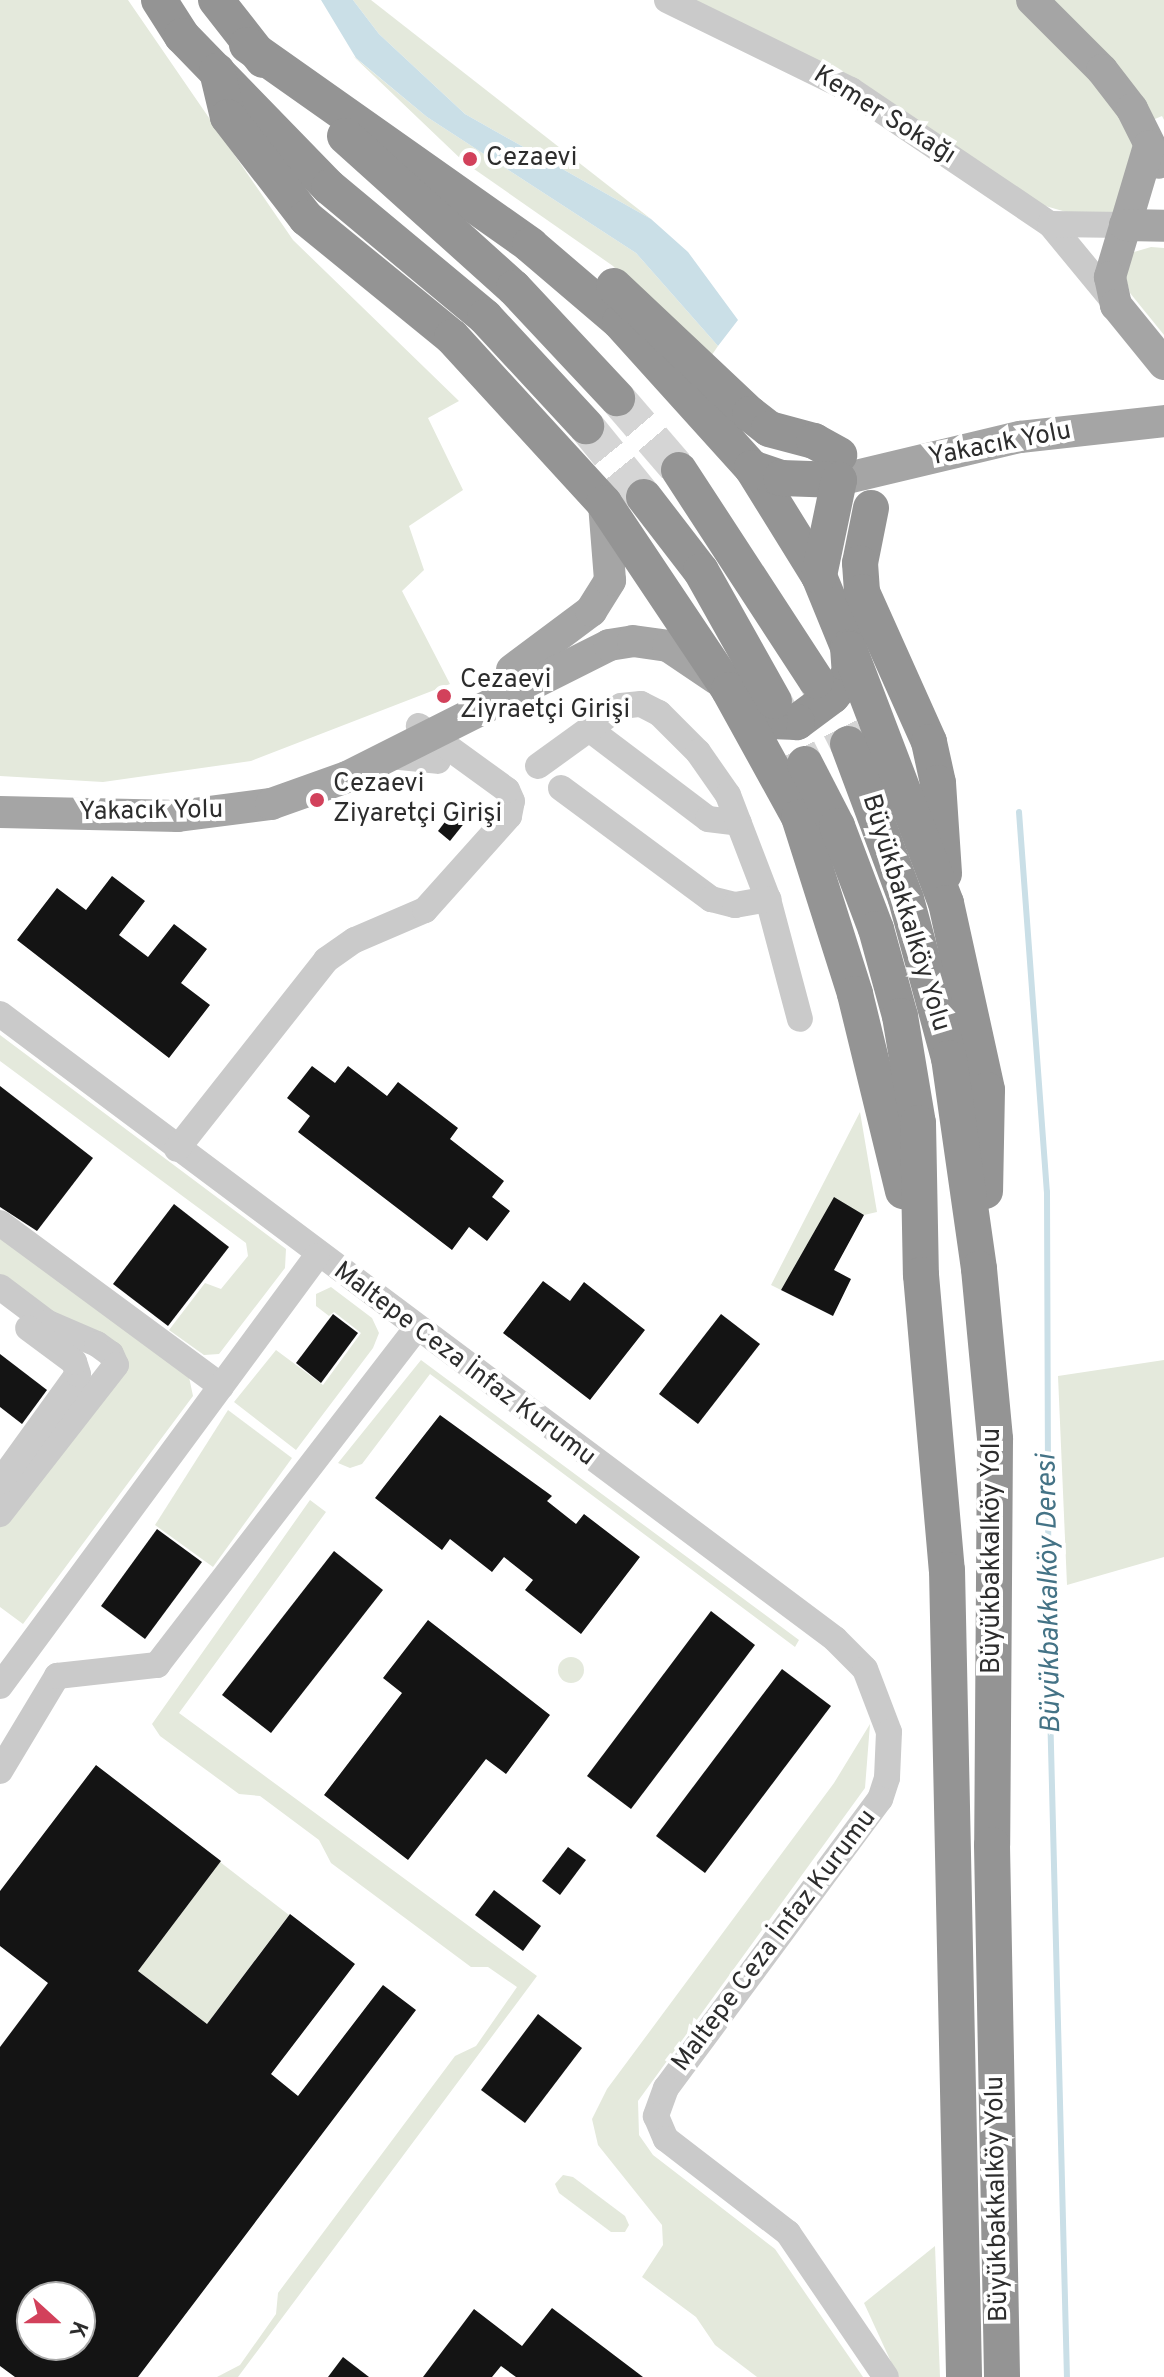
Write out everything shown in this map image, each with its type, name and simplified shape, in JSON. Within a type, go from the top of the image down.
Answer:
[{"type":"highway","points":[[159,0],[182,36],[329,187],[485,317],[586,426]]},
{"type":"highway","points":[[216,0],[247,45],[514,288],[617,398]]},
{"type":"highway","points":[[247,45],[530,245],[620,322],[695,410],[752,468],[819,576],[946,903]]},
{"type":"highway","points":[[217,71],[228,117],[306,218],[452,337],[604,503],[729,690],[799,817],[855,994],[921,1275]]},
{"type":"highway","points":[[530,245],[564,253],[600,273],[769,429],[814,441],[839,468]]},
{"type":"highway","points":[[604,503],[592,469],[591,448],[607,417],[634,398],[665,399],[695,410]]},
{"type":"highway","points":[[752,468],[781,478],[839,468]]},
{"type":"highway","points":[[819,576],[839,468]]},
{"type":"highway","points":[[679,470],[816,680]]},
{"type":"highway","points":[[644,497],[701,571],[774,701]]},
{"type":"highway","points":[[871,508],[860,563],[862,592],[929,742],[938,783],[946,903],[987,1090],[979,1269]]},
{"type":"highway","points":[[729,690],[770,721],[797,722],[832,696],[850,674],[848,647]]},
{"type":"highway","name":"Büyükbakkalköy Yolu","points":[[848,744],[906,899],[949,1058],[979,1269],[995,1439],[992,1845],[1002,2377]]},
{"type":"highway","name":"Büyükbakkalköy Yolu","points":[[805,764],[837,826],[876,929],[900,1016],[918,1123],[921,1275],[947,1570],[964,2377]]},
{"type":"main road","points":[[1032,0],[1102,70],[1132,109],[1156,158],[1125,225],[1110,277],[1116,305]]},
{"type":"main road","points":[[1125,225],[1164,226]]},
{"type":"main road","name":"Kemer Sokağı","points":[[1116,305],[1164,364]]},
{"type":"main road","name":"Yakacık Yolu","points":[[839,468],[1020,437],[1164,421]]},
{"type":"main road","name":"Yakacık Yolu","points":[[0,791],[145,797],[263,783],[332,767],[439,730],[591,611],[610,580],[604,503]]},
{"type":"main road","name":"Yakacık Yolu","points":[[0,812],[163,816],[233,810],[325,787],[573,659],[633,641],[668,646],[702,664],[729,690]]},
{"type":"street","name":"Kemer Sokağı","points":[[667,0],[851,90],[1050,224],[1116,305]]},
{"type":"street","points":[[1050,224],[1125,225]]},
{"type":"street","points":[[538,766],[628,704],[654,709],[698,752],[728,795],[768,899],[800,1019]]},
{"type":"street","points":[[589,729],[708,819],[739,823]]},
{"type":"street","points":[[439,730],[471,765]]},
{"type":"street","points":[[177,1149],[326,960],[355,940],[425,910],[501,826],[512,807],[511,795],[471,765],[439,730]]},
{"type":"street","points":[[439,730],[500,806],[501,826]]},
{"type":"street","points":[[561,788],[711,899],[735,905],[768,899]]},
{"type":"street","name":"Maltepe Ceza İnfaz Kurumu","points":[[0,1014],[317,1256],[835,1639],[875,1687],[889,1732],[888,1768],[880,1799],[666,2088],[656,2116],[666,2139],[788,2233],[886,2377]]},
{"type":"street","points":[[0,1223],[221,1386]]},
{"type":"street","name":"Maltepe Ceza İnfaz Kurumu","points":[[0,1686],[317,1256]]},
{"type":"street","points":[[0,1287],[48,1323],[104,1349],[116,1365],[0,1514]]},
{"type":"street","points":[[0,1307],[79,1367],[76,1379],[0,1482]]},
{"type":"street","points":[[0,1771],[57,1676],[157,1665],[416,1329]]},
{"type":"shaded area","points":[[0,0],[128,0],[293,240],[459,401],[428,418],[463,490],[409,526],[424,570],[402,591],[450,684],[251,761],[103,782],[0,776]]},
{"type":"shaded area","points":[[353,0],[371,0],[651,219],[465,114],[379,34]]},
{"type":"shaded area","points":[[661,0],[1164,0],[1164,120],[1162,116],[1129,130],[1140,178],[1115,226],[1035,203]]},
{"type":"shaded area","points":[[352,55],[427,117],[636,253],[718,346],[707,362],[613,266],[464,162]]},
{"type":"shaded area","points":[[1151,247],[1164,248],[1164,335],[1130,293],[1124,271],[1134,252]]},
{"type":"shaded area","points":[[0,1035],[286,1249],[285,1268],[219,1354],[204,1355],[169,1330],[205,1283],[221,1289],[248,1256],[246,1243],[0,1061]]},
{"type":"shaded area","points":[[860,1112],[877,1212],[864,1215],[834,1198],[781,1290],[771,1285]]},
{"type":"shaded area","points":[[0,1236],[189,1377],[193,1396],[23,1624],[0,1607],[0,1525],[126,1369],[0,1279]]},
{"type":"shaded area","points":[[331,1287],[372,1318],[379,1333],[373,1348],[296,1450],[234,1402],[276,1350],[323,1385],[361,1333],[334,1312],[329,1316],[316,1306],[316,1294]]},
{"type":"shaded area","points":[[421,1360],[799,1640],[795,1647],[430,1374],[362,1464],[350,1468],[338,1463]]},
{"type":"shaded area","points":[[1164,1360],[1164,1557],[1067,1585],[1058,1376]]},
{"type":"shaded area","points":[[228,1410],[292,1458],[213,1567],[155,1525]]},
{"type":"shaded area","points":[[310,1500],[326,1512],[179,1713],[537,1976],[238,2377],[217,2377],[240,2365],[276,2314],[278,2293],[455,2056],[476,2046],[517,1987],[488,1967],[471,1967],[331,1863],[319,1840],[260,1796],[239,1794],[160,1736],[152,1724]]},
{"type":"shaded area","points":[[571,1657],[580,1661],[584,1670],[580,1679],[571,1683],[562,1679],[558,1670],[562,1661]]},
{"type":"shaded area","points":[[870,1724],[865,1788],[638,2101],[639,2135],[653,2155],[775,2249],[863,2377],[757,2377],[715,2345],[696,2317],[642,2277],[663,2245],[662,2225],[598,2145],[592,2119],[607,2089],[834,1783]]},
{"type":"shaded area","points":[[220,1862],[289,1915],[207,2024],[138,1971]]},
{"type":"shaded area","points":[[563,2175],[573,2177],[625,2216],[629,2225],[625,2232],[611,2232],[559,2193],[555,2184]]},
{"type":"shaded area","points":[[935,2246],[940,2377],[898,2377],[864,2303]]},
{"type":"water","points":[[321,0],[353,0],[379,34],[465,114],[651,219],[688,252],[738,320],[718,346],[636,253],[427,117],[356,58]]},
{"type":"building","points":[[461,801],[474,811],[450,841],[438,831]]},
{"type":"building","points":[[112,876],[145,901],[119,935],[148,957],[174,924],[207,949],[181,983],[210,1005],[169,1058],[17,940],[57,888],[86,910]]},
{"type":"building","points":[[312,1066],[335,1083],[348,1066],[387,1096],[398,1082],[458,1128],[450,1139],[504,1181],[492,1197],[510,1211],[487,1241],[469,1227],[452,1250],[298,1132],[310,1116],[287,1098]]},
{"type":"building","points":[[0,1086],[93,1158],[37,1231],[0,1207]]},
{"type":"building","points":[[834,1197],[864,1215],[834,1270],[851,1279],[833,1316],[781,1290]]},
{"type":"building","points":[[174,1204],[229,1247],[168,1326],[113,1284]]},
{"type":"building","points":[[543,1281],[570,1301],[584,1282],[645,1330],[590,1400],[503,1333]]},
{"type":"building","points":[[333,1314],[358,1333],[321,1383],[296,1363]]},
{"type":"building","points":[[721,1314],[760,1344],[698,1424],[659,1394]]},
{"type":"building","points":[[0,1354],[47,1390],[22,1424],[0,1407]]},
{"type":"building","points":[[440,1415],[552,1496],[547,1501],[576,1524],[584,1514],[640,1557],[581,1634],[525,1590],[533,1580],[504,1557],[492,1572],[450,1539],[442,1550],[375,1498]]},
{"type":"building","points":[[157,1529],[202,1562],[145,1639],[101,1606]]},
{"type":"building","points":[[334,1551],[383,1590],[271,1733],[222,1695]]},
{"type":"building","points":[[711,1611],[755,1645],[631,1809],[587,1776]]},
{"type":"building","points":[[428,1620],[550,1715],[506,1774],[486,1759],[408,1860],[324,1795],[402,1693],[383,1678]]},
{"type":"building","points":[[782,1669],[831,1706],[705,1873],[656,1836]]},
{"type":"building","points":[[96,1765],[221,1861],[138,1971],[207,2024],[290,1914],[355,1964],[271,2074],[298,2096],[383,1985],[416,2010],[138,2377],[15,2377],[0,2366],[0,2047],[48,1983],[0,1946],[0,1891]]},
{"type":"building","points":[[568,1847],[586,1860],[560,1895],[542,1881]]},
{"type":"building","points":[[494,1890],[541,1926],[523,1951],[475,1915]]},
{"type":"building","points":[[538,2014],[582,2048],[525,2123],[481,2090]]},
{"type":"building","points":[[552,2308],[643,2377],[516,2377],[501,2366],[492,2377],[423,2377],[474,2309],[522,2346]]},
{"type":"building","points":[[343,2357],[369,2377],[328,2377]]},
{"type":"waterway","name":"Büyükbakkalköy Deresi","points":[[1019,812],[1047,1192],[1049,1668],[1067,2377]]},
{"type":"tunnel","points":[[617,398],[679,470]]},
{"type":"tunnel","points":[[586,426],[644,497]]},
{"type":"tunnel","points":[[816,680],[848,744]]},
{"type":"tunnel","points":[[774,701],[805,764]]},
{"type":"place","name":"Cezaevi","points":[[470,159]]},
{"type":"place","name":"Cezaevi Ziyraetçi Girişi","points":[[444,696]]},
{"type":"place","name":"Cezaevi Ziyaretçi Girişi","points":[[317,800]]}]
